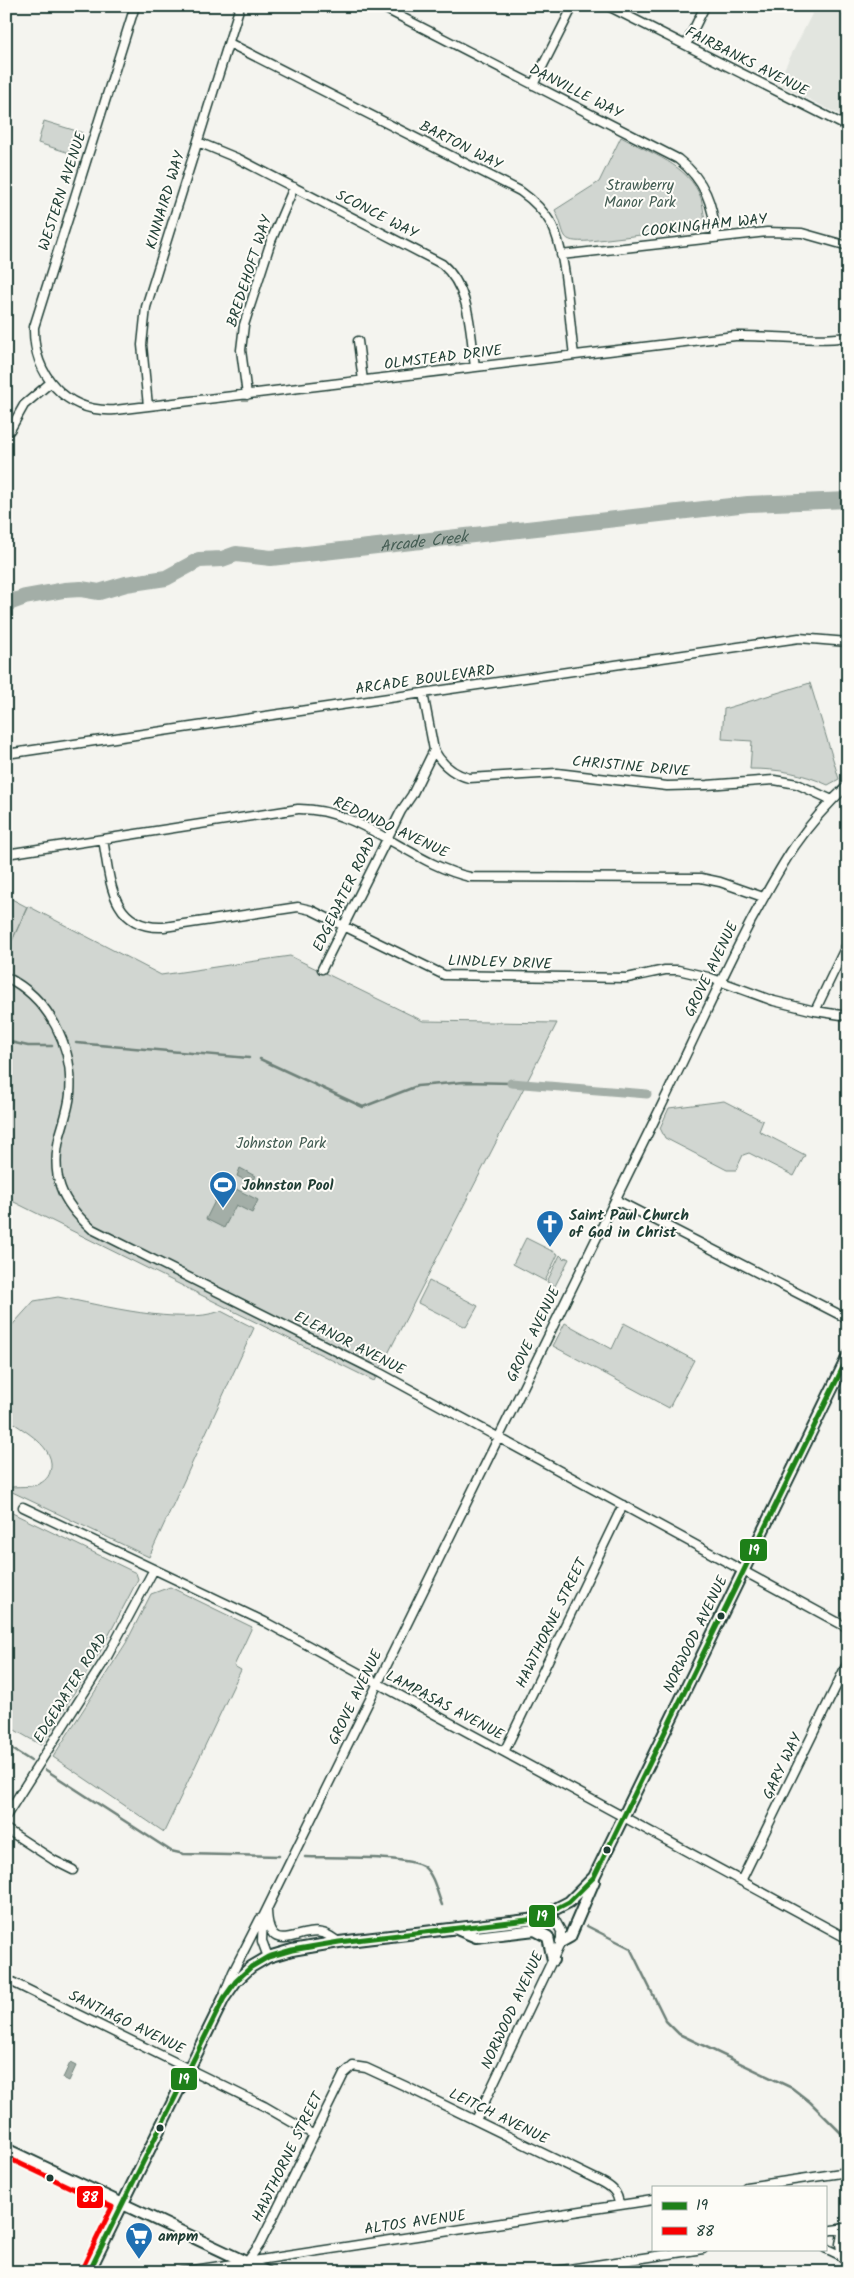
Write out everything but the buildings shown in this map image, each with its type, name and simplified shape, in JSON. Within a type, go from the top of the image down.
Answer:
[{"type":"main road","name":"NORWOOD AVENUE","points":[[551,1913],[578,1895],[598,1869],[848,1356]]},
{"type":"main road","points":[[561,1942],[570,1937],[582,1912],[598,1869]]},
{"type":"main road","points":[[268,1957],[307,1946],[536,1919],[551,1913]]},
{"type":"main road","points":[[458,1929],[476,1937],[535,1930],[548,1937],[553,1960]]},
{"type":"main road","name":"GROVE AVENUE","points":[[88,2272],[220,2006],[230,1989],[244,1973],[268,1957]]},
{"type":"main road","points":[[6,2149],[122,2203],[154,2221],[267,2272]]},
{"type":"street","name":"WESTERN AVENUE","points":[[50,383],[36,353],[34,327],[135,6]]},
{"type":"street","name":"KINNAIRD WAY","points":[[148,406],[142,344],[146,307],[240,6]]},
{"type":"street","name":"DANVILLE WAY","points":[[380,6],[678,159],[689,167],[709,196],[714,216],[716,237]]},
{"type":"street","points":[[534,85],[573,6]]},
{"type":"street","name":"FAIRBANKS AVENUE","points":[[608,6],[848,127]]},
{"type":"street","points":[[686,46],[705,6]]},
{"type":"street","name":"BARTON WAY","points":[[229,43],[520,191],[539,206],[553,226],[561,254],[574,355]]},
{"type":"street","name":"SCONCE WAY","points":[[198,142],[294,187],[431,257],[447,268],[459,284],[464,297],[474,367]]},
{"type":"street","name":"BREDEHOFT WAY","points":[[247,394],[242,350],[244,325],[271,241],[294,187]]},
{"type":"street","name":"COOKINGHAM WAY","points":[[561,254],[716,237],[785,232],[820,237],[848,246]]},
{"type":"street","name":"OLMSTEAD DRIVE","points":[[50,383],[71,400],[95,409],[114,410],[735,336],[763,335],[810,339],[848,337]]},
{"type":"street","points":[[358,341],[363,381]]},
{"type":"street","points":[[10,430],[24,405],[50,383]]},
{"type":"street","name":"ARCADE BOULEVARD","points":[[6,754],[799,638],[823,638],[848,642]]},
{"type":"street","points":[[424,693],[434,750]]},
{"type":"street","name":"CHRISTINE DRIVE","points":[[434,750],[446,766],[457,774],[469,778],[556,773],[667,786],[774,780],[797,784],[832,800]]},
{"type":"street","name":"EDGEWATER ROAD","points":[[322,969],[387,838],[412,795],[434,750]]},
{"type":"street","name":"GROVE AVENUE","points":[[220,2006],[233,1972],[251,1935],[267,1909],[379,1684],[616,1200],[720,981],[763,897],[794,845],[832,800],[848,786]]},
{"type":"street","name":"REDONDO AVENUE","points":[[6,854],[298,808],[317,809],[336,814],[450,870],[470,877],[701,878],[720,882],[763,897]]},
{"type":"street","name":"LINDLEY DRIVE","points":[[103,838],[115,900],[127,916],[144,925],[164,927],[292,907],[311,910],[432,970],[451,976],[627,978],[678,970],[720,981],[750,993],[815,1011],[848,1016]]},
{"type":"street","points":[[815,1011],[848,942]]},
{"type":"street","name":"ELEANOR AVENUE","points":[[6,977],[36,998],[53,1019],[64,1043],[70,1068],[70,1095],[59,1140],[56,1166],[61,1190],[73,1212],[92,1230],[380,1373],[848,1628]]},
{"type":"street","points":[[616,1200],[848,1320]]},
{"type":"street","name":"HAWTHORNE STREET","points":[[504,1752],[623,1505]]},
{"type":"street","name":"LAMPASAS AVENUE","points":[[23,1507],[153,1571],[264,1622],[848,1939]]},
{"type":"street","name":"EDGEWATER ROAD","points":[[6,1816],[108,1655],[153,1571]]},
{"type":"street","name":"GARY WAY","points":[[740,1881],[848,1662]]},
{"type":"street","points":[[6,1829],[55,1862],[73,1870]]},
{"type":"street","points":[[267,1909],[268,1925],[276,1936],[284,1939],[321,1932],[339,1942]]},
{"type":"street","name":"GROVE AVENUE","points":[[267,1909],[261,1929],[263,1945],[268,1957]]},
{"type":"street","name":"NORWOOD AVENUE","points":[[476,2120],[561,1942],[561,1931],[551,1913]]},
{"type":"street","name":"SANTIAGO AVENUE","points":[[6,1979],[264,2106],[314,2135]]},
{"type":"street","name":"HAWTHORNE STREET","points":[[247,2262],[260,2244],[346,2071],[353,2066]]},
{"type":"street","name":"LEITCH AVENUE","points":[[353,2066],[366,2068],[610,2186],[618,2195],[619,2205]]},
{"type":"street","points":[[753,2186],[848,2172]]},
{"type":"street","name":"ALTOS AVENUE","points":[[181,2272],[652,2200]]},
{"type":"street","points":[[826,2231],[845,2228],[840,2244],[845,2258]]},
{"type":"street","points":[[826,2248],[845,2258]]},
{"type":"street","points":[[549,2272],[696,2250]]},
{"type":"street","points":[[609,2272],[612,2262]]},
{"type":"shaded area","points":[[816,6],[848,6],[848,119],[777,83]]},
{"type":"shaded area","name":"Johnston Pool","points":[[240,1168],[255,1176],[251,1183],[237,1176]]},
{"type":"shaded area","name":"Johnston Pool","points":[[224,1183],[258,1200],[252,1213],[236,1205],[224,1228],[206,1219]]},
{"type":"shaded area","points":[[70,2063],[76,2066],[69,2081],[63,2078]]},
{"type":"green space","points":[[44,121],[83,133],[76,155],[38,143]]},
{"type":"green space","name":"Strawberry Manor Park","points":[[621,137],[667,161],[688,177],[701,198],[705,222],[701,228],[590,241],[572,241],[565,236],[555,210],[599,182]]},
{"type":"green space","points":[[810,683],[839,779],[828,785],[790,772],[750,769],[752,741],[722,739],[724,709]]},
{"type":"green space","name":"Johnston Park","points":[[6,896],[27,907],[11,943],[28,906],[161,975],[290,956],[423,1021],[557,1023],[374,1381],[6,1198]]},
{"type":"green space","points":[[724,1101],[763,1121],[759,1131],[805,1155],[794,1176],[749,1153],[743,1155],[736,1170],[727,1170],[665,1138],[660,1128],[669,1108]]},
{"type":"green space","points":[[526,1238],[558,1254],[545,1281],[513,1264]]},
{"type":"green space","points":[[560,1255],[564,1259],[565,1257],[569,1259],[555,1286],[547,1282]]},
{"type":"green space","points":[[429,1281],[478,1306],[466,1327],[418,1303]]},
{"type":"green space","points":[[58,1297],[140,1313],[163,1315],[204,1315],[221,1311],[254,1328],[149,1557],[6,1489],[32,1486],[40,1483],[49,1474],[51,1463],[49,1455],[37,1440],[6,1418],[6,1332],[34,1301]]},
{"type":"green space","points":[[565,1323],[612,1349],[624,1323],[694,1360],[669,1408],[553,1346]]},
{"type":"green space","points":[[6,1510],[136,1573],[138,1579],[100,1652],[41,1745],[6,1725]]},
{"type":"green space","points":[[170,1587],[252,1627],[234,1666],[241,1670],[164,1832],[53,1757],[126,1643],[151,1594]]},
{"type":"waterway","name":"Arcade Creek","points":[[6,604],[25,597],[64,590],[81,589],[99,592],[126,584],[166,578],[199,560],[222,559],[236,554],[271,558],[748,504],[848,500]]},
{"type":"waterway","points":[[6,1041],[28,1046],[52,1046]]},
{"type":"waterway","points":[[76,1043],[249,1058]]},
{"type":"waterway","points":[[260,1059],[363,1107],[417,1086],[464,1082],[511,1083]]},
{"type":"waterway","points":[[511,1083],[647,1094]]},
{"type":"waterway","points":[[6,1745],[31,1761]]},
{"type":"waterway","points":[[46,1770],[171,1851],[184,1854],[279,1856]]},
{"type":"waterway","points":[[305,1857],[349,1857],[416,1863],[427,1870],[442,1905]]},
{"type":"waterway","points":[[587,1926],[630,1948],[666,2021],[679,2034],[792,2088],[810,2102],[848,2140]]},
{"type":"transit line","name":"19","points":[[89,2272],[224,1998],[236,1981],[251,1967],[268,1957],[292,1950],[339,1942],[536,1919],[569,1902],[594,1877],[848,1357]]},
{"type":"transit line","name":"88","points":[[6,2157],[112,2207],[82,2269]]},
{"type":"place","name":"Johnston Pool","points":[[223,1209]]},
{"type":"place","name":"Saint Paul Church of God in Christ","points":[[550,1248]]},
{"type":"place","name":"ampm","points":[[139,2260]]}]
